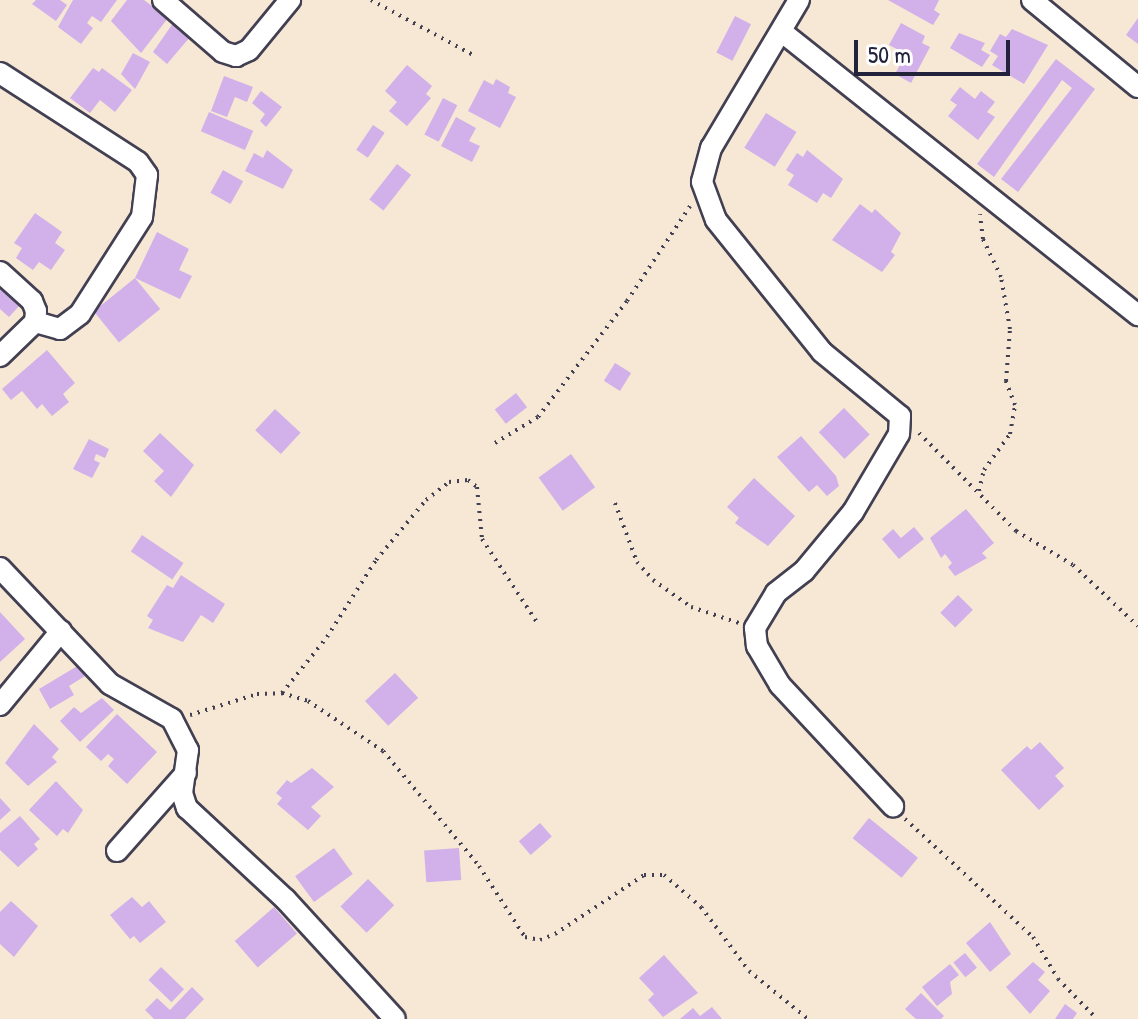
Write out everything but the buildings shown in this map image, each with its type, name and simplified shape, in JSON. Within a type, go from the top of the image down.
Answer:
[{"type":"street","points":[[163,0],[223,52],[236,56],[249,50],[290,0]]},
{"type":"street","points":[[799,0],[711,148],[702,182],[716,220],[822,352],[900,416],[899,434],[853,512],[804,571],[776,593],[757,624],[757,646],[780,685],[893,806]]},
{"type":"street","points":[[1032,0],[1138,87]]},
{"type":"street","points":[[782,32],[978,192],[1138,315]]},
{"type":"street","points":[[0,73],[138,162],[147,175],[142,217],[80,314],[60,329],[35,322]]},
{"type":"street","points":[[0,272],[32,301],[35,322]]},
{"type":"street","points":[[0,356],[35,322]]},
{"type":"street","points":[[0,568],[110,684],[172,719],[188,750],[182,793],[187,808],[286,900],[395,1019]]},
{"type":"street","points":[[0,705],[61,631]]},
{"type":"street","points":[[117,851],[186,773]]},
{"type":"path","points":[[371,0],[473,55]]},
{"type":"path","points":[[495,443],[538,417],[576,370],[675,233],[702,182]]},
{"type":"path","points":[[978,192],[983,239],[1001,277],[1010,329],[1004,361],[1015,405],[1010,434],[984,470],[979,491]]},
{"type":"path","points":[[900,416],[1016,531],[1073,565],[1138,626]]},
{"type":"path","points":[[282,693],[327,637],[376,560],[426,500],[449,482],[468,480],[477,487],[482,539],[538,624]]},
{"type":"path","points":[[615,503],[637,562],[653,580],[725,623],[757,624]]},
{"type":"path","points":[[172,719],[257,694],[282,693],[308,701],[383,751],[479,866],[525,937],[540,940],[555,934],[644,875],[664,875],[701,907],[749,971],[808,1019]]},
{"type":"path","points":[[893,806],[1033,937],[1058,979],[1096,1018]]}]
